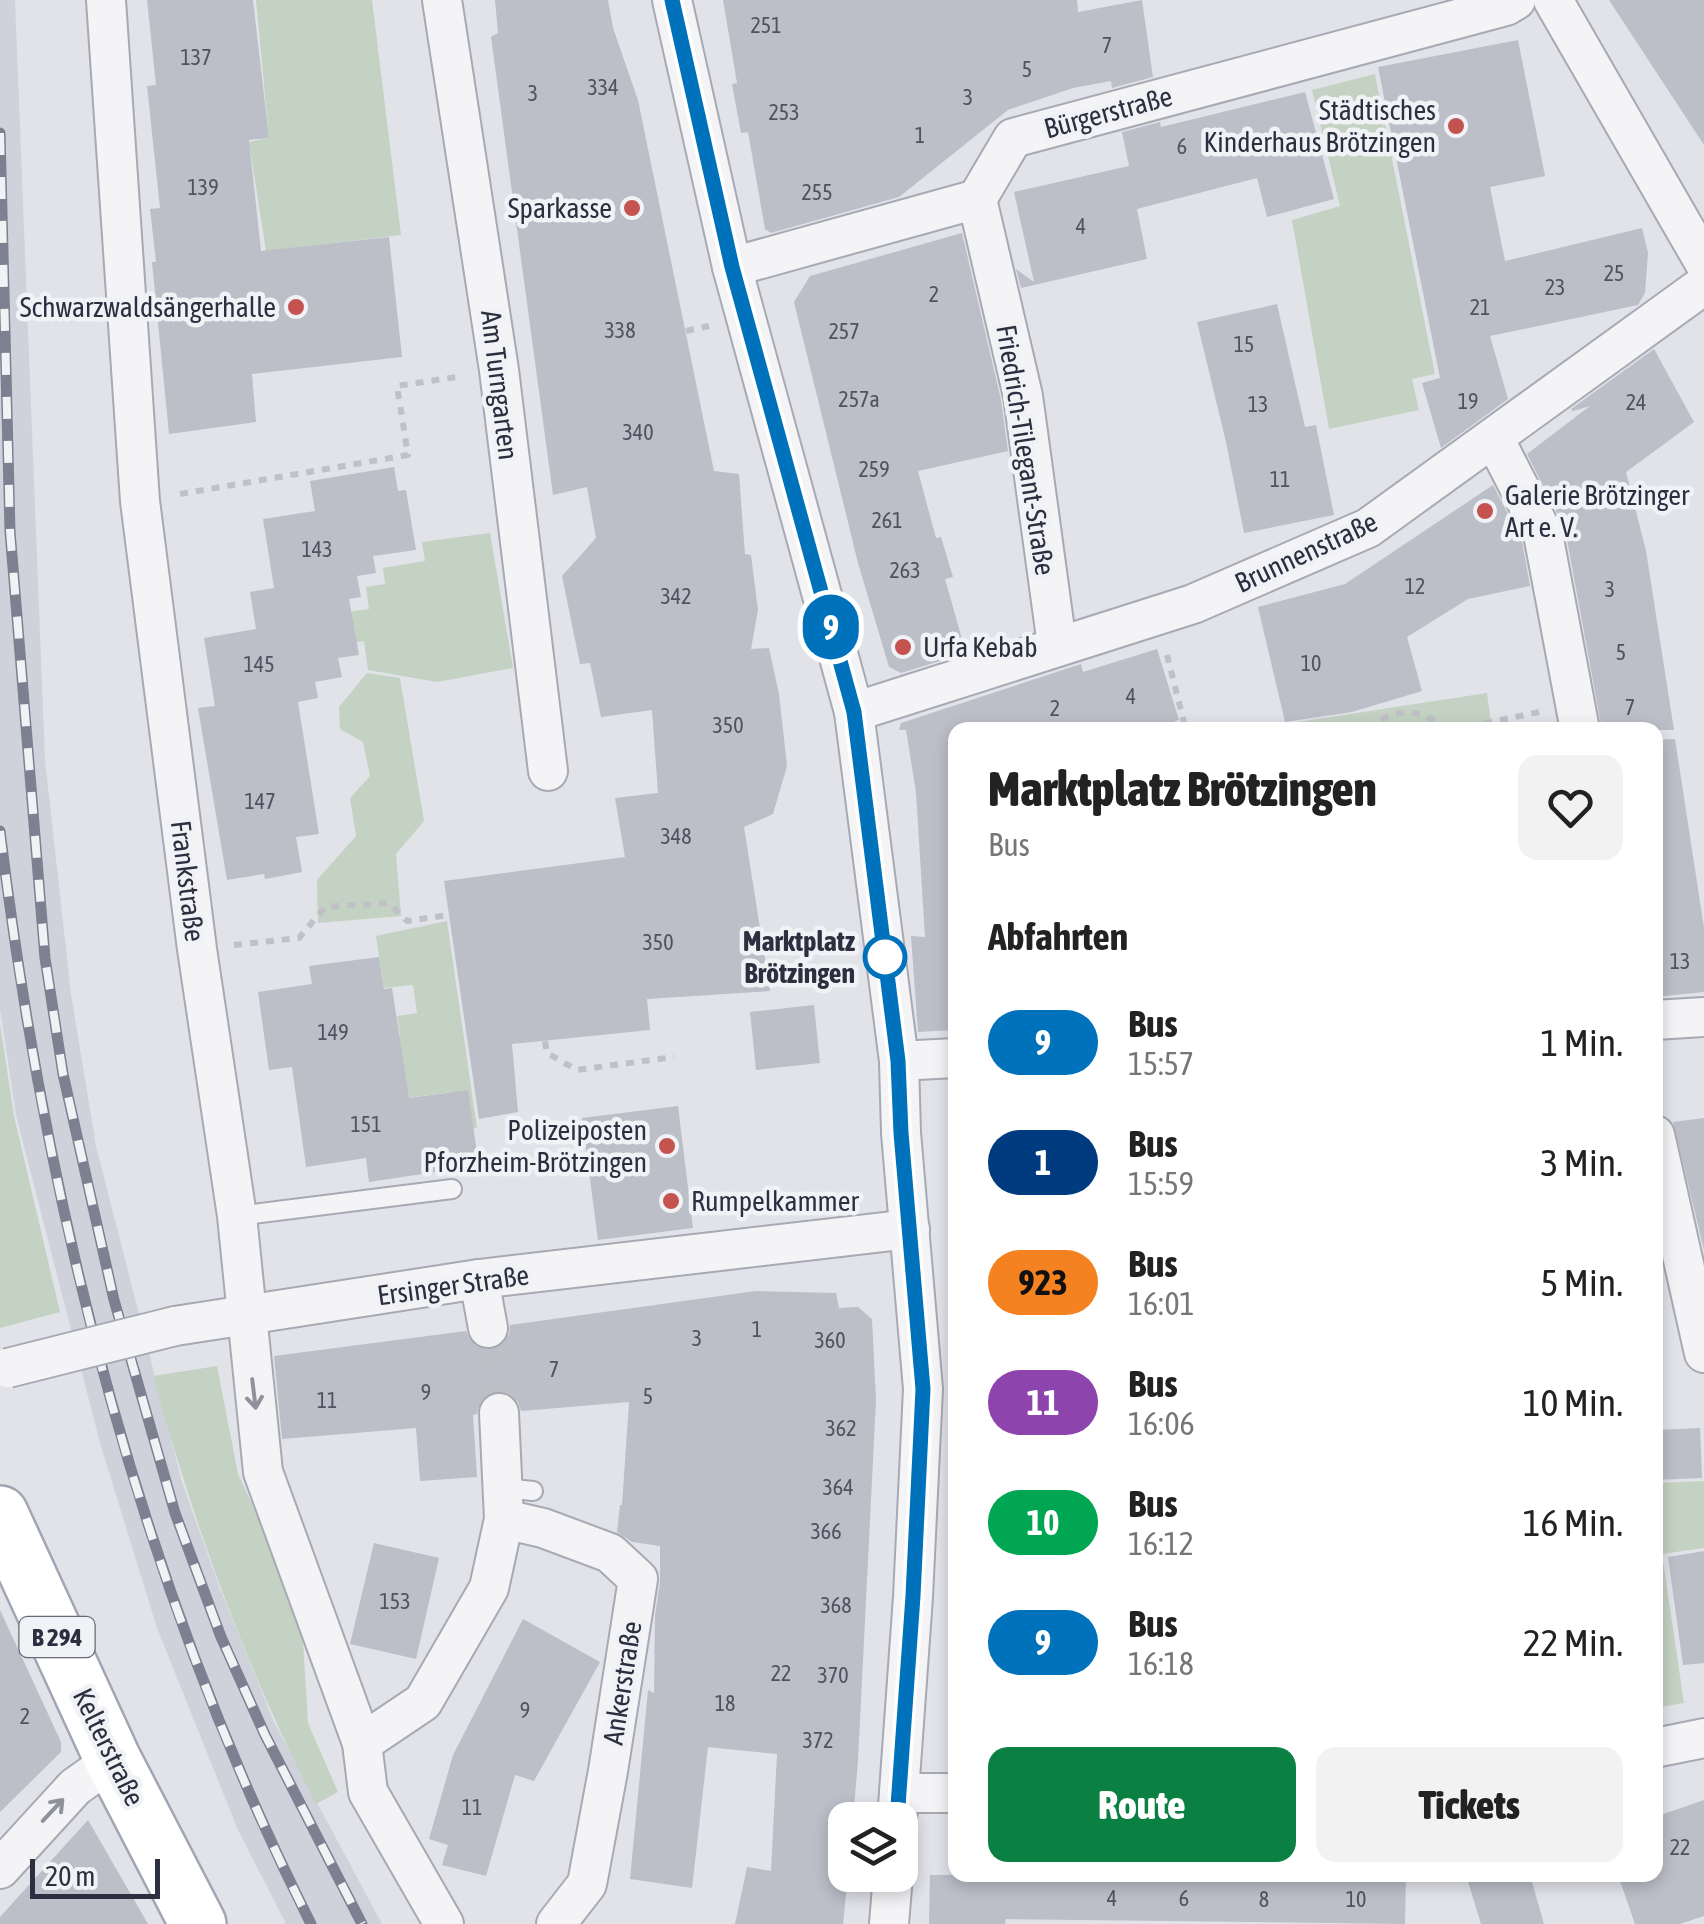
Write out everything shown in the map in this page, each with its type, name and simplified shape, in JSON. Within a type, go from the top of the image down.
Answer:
[{"type":"main road","name":"Kelterstraße","points":[[0,1514],[114,1760],[198,1924]]},
{"type":"street","name":"Frankstraße","points":[[106,0],[130,503],[155,695],[237,1216],[263,1472],[362,1743]]},
{"type":"street","name":"Am Turngarten","points":[[442,0],[464,215],[499,370],[536,772]]},
{"type":"street","points":[[672,0],[732,267],[854,712],[898,1061],[923,1389],[898,1802]]},
{"type":"street","name":"Bürgerstraße","points":[[977,199],[1013,138],[1506,6],[1516,0]]},
{"type":"street","points":[[1553,0],[1704,262]]},
{"type":"street","points":[[732,267],[977,199]]},
{"type":"street","name":"Friedrich-Tilegant-Straße","points":[[977,199],[1023,396],[1057,645]]},
{"type":"street","name":"Brunnenstraße","points":[[854,712],[1193,604],[1368,528],[1704,286]]},
{"type":"street","points":[[1494,438],[1543,534],[1555,648],[1578,722]]},
{"type":"street","points":[[1663,1020],[1704,1017]]},
{"type":"street","points":[[898,1061],[948,1058]]},
{"type":"street","points":[[1663,1170],[1704,1352]]},
{"type":"street","name":"Ersinger Straße","points":[[4,1369],[175,1326],[478,1279],[910,1229]]},
{"type":"street","points":[[478,1279],[488,1328]]},
{"type":"street","points":[[444,1924],[368,1792],[362,1743],[429,1706],[488,1588],[514,1499],[499,1412]]},
{"type":"street","name":"Ankerstraße","points":[[514,1499],[543,1528],[610,1553],[638,1579],[587,1884],[556,1924]]},
{"type":"street","points":[[1663,1746],[1704,1738]]},
{"type":"street","points":[[0,1869],[75,1787],[114,1760]]},
{"type":"street","points":[[916,1802],[948,1795]]},
{"type":"street","points":[[889,1924],[892,1892]]},
{"type":"lane","points":[[237,1216],[452,1189]]},
{"type":"path","points":[[130,503],[408,454],[398,386],[499,370]]},
{"type":"path","points":[[1157,614],[1184,722]]},
{"type":"path","points":[[1377,722],[1398,712],[1422,714],[1436,722]]},
{"type":"path","points":[[1489,722],[1494,721]]},
{"type":"path","points":[[196,949],[299,938],[325,907],[388,903],[407,921],[449,915]]},
{"type":"path","points":[[544,1041],[546,1052],[577,1070],[674,1056]]},
{"type":"shaded area","points":[[0,0],[15,0],[45,760],[71,994],[96,1146],[182,1482],[220,1589],[274,1722],[382,1924],[286,1924],[238,1830],[157,1628],[100,1443],[16,1115],[0,1009]]},
{"type":"green space","points":[[256,0],[372,0],[401,235],[266,251],[249,142],[269,138]]},
{"type":"green space","points":[[1375,74],[1435,374],[1412,379],[1419,410],[1329,429],[1292,220],[1340,206],[1312,90]]},
{"type":"green space","points":[[490,533],[513,668],[437,682],[368,670],[364,641],[345,644],[341,613],[369,609],[366,587],[385,584],[383,568],[425,561],[422,542]]},
{"type":"green space","points":[[367,673],[400,678],[424,821],[396,854],[401,916],[318,923],[317,880],[356,836],[350,798],[370,776],[363,742],[340,729],[339,707]]},
{"type":"green space","points":[[1487,693],[1491,722],[1297,722]]},
{"type":"green space","points":[[447,921],[477,1128],[457,1130],[451,1092],[407,1098],[378,1039],[400,1036],[397,1016],[417,1013],[413,985],[384,988],[376,936]]},
{"type":"green space","points":[[0,1024],[14,1116],[60,1312],[0,1328]]},
{"type":"green space","points":[[217,1366],[238,1474],[301,1609],[308,1723],[338,1792],[316,1804],[266,1700],[223,1594],[153,1376]]},
{"type":"green space","points":[[1704,1481],[1704,1548],[1663,1554],[1663,1483]]},
{"type":"green space","points":[[1663,1561],[1684,1703],[1663,1707]]},
{"type":"building","points":[[147,0],[253,0],[269,138],[249,140],[261,251],[389,237],[402,357],[252,374],[256,422],[169,434],[152,262],[156,262],[150,209],[160,208],[147,86],[156,85]]},
{"type":"building","points":[[495,0],[608,0],[613,28],[638,100],[714,471],[739,474],[745,554],[751,555],[758,610],[751,649],[769,648],[787,766],[773,814],[744,827],[770,991],[647,999],[650,1030],[512,1044],[518,1112],[479,1119],[444,881],[625,857],[615,798],[658,793],[652,710],[601,717],[590,663],[580,664],[562,576],[596,538],[587,487],[553,495],[491,37],[498,33]]},
{"type":"building","points":[[723,0],[1077,0],[1078,12],[1142,0],[1153,77],[1112,88],[1111,81],[1073,88],[1008,110],[899,197],[771,233],[765,229],[748,132],[741,133]]},
{"type":"building","points":[[1609,0],[1704,0],[1704,145]]},
{"type":"building","points":[[1518,40],[1545,176],[1490,187],[1505,261],[1642,228],[1648,253],[1645,293],[1638,305],[1490,336],[1508,399],[1441,448],[1422,383],[1440,378],[1378,67]]},
{"type":"building","points":[[1305,92],[1334,199],[1267,217],[1257,178],[1137,209],[1147,259],[1021,288],[1016,269],[1034,282],[1014,192],[1129,166],[1122,132],[1160,122],[1161,127]]},
{"type":"building","points":[[962,233],[1001,400],[1008,451],[918,471],[936,538],[941,537],[953,577],[945,579],[966,653],[901,673],[889,667],[858,563],[794,302],[810,276]]},
{"type":"building","points":[[1277,304],[1305,427],[1316,425],[1334,515],[1244,533],[1197,322]]},
{"type":"building","points":[[1654,349],[1694,422],[1626,472],[1646,551],[1674,730],[1663,730],[1663,722],[1601,722],[1565,529],[1527,454],[1590,406],[1571,409]]},
{"type":"building","points":[[394,467],[398,491],[406,490],[416,550],[373,556],[376,573],[357,576],[361,597],[349,599],[359,655],[338,658],[342,677],[315,682],[318,698],[298,702],[319,834],[296,837],[302,872],[265,879],[264,874],[227,880],[198,708],[215,706],[204,638],[256,629],[250,592],[274,588],[263,519],[315,511],[310,481]]},
{"type":"building","points":[[1493,485],[1522,541],[1530,586],[1468,599],[1407,637],[1422,691],[1352,712],[1285,722],[1258,607],[1345,584]]},
{"type":"building","points":[[1157,649],[1179,720],[948,722],[948,1030],[918,1032],[911,936],[925,937],[916,792],[906,730],[899,730],[901,723],[1081,664],[1083,672]]},
{"type":"building","points":[[1675,739],[1704,928],[1704,992],[1663,996],[1663,740]]},
{"type":"building","points":[[379,957],[384,989],[392,988],[409,1098],[468,1090],[477,1153],[461,1156],[462,1168],[369,1182],[366,1158],[306,1167],[292,1067],[269,1070],[258,992],[312,984],[309,966]]},
{"type":"building","points":[[814,1005],[820,1063],[756,1070],[750,1012]]},
{"type":"building","points":[[678,1106],[693,1228],[598,1240],[582,1118]]},
{"type":"building","points":[[1704,1118],[1704,1250],[1673,1122]]},
{"type":"building","points":[[756,1291],[836,1293],[839,1308],[858,1307],[872,1319],[876,1400],[854,1802],[828,1802],[828,1892],[846,1892],[843,1924],[735,1924],[747,1867],[771,1871],[777,1754],[708,1747],[692,1888],[630,1879],[648,1690],[654,1693],[660,1546],[632,1542],[617,1532],[629,1402],[521,1411],[517,1400],[508,1393],[488,1394],[473,1415],[477,1477],[420,1481],[416,1428],[282,1439],[274,1356],[466,1331],[472,1343],[491,1350],[503,1344],[510,1325]]},
{"type":"building","points":[[1700,1428],[1702,1478],[1663,1480],[1663,1430]]},
{"type":"building","points":[[374,1543],[439,1558],[416,1659],[350,1644]]},
{"type":"building","points":[[1704,1551],[1704,1663],[1683,1665],[1668,1557]]},
{"type":"building","points":[[0,1610],[61,1742],[61,1752],[0,1812]]},
{"type":"building","points":[[523,1619],[600,1662],[534,1781],[515,1775],[486,1876],[442,1865],[448,1845],[429,1839],[453,1755]]},
{"type":"building","points":[[1704,1800],[1704,1916],[1680,1924],[1635,1924],[1620,1882],[1663,1882],[1663,1814]]},
{"type":"building","points":[[88,1820],[148,1924],[0,1924],[0,1917]]},
{"type":"building","points":[[930,1875],[948,1875],[948,1882],[1406,1882],[1405,1924],[1006,1919],[1005,1924],[929,1924]]},
{"type":"building","points":[[1468,1882],[1532,1882],[1544,1924],[1481,1924]]},
{"type":"tunnel","points":[[488,1328],[499,1413]]},
{"type":"railway","points":[[0,133],[10,531],[45,958],[63,1074],[114,1300],[175,1513],[221,1637],[265,1735],[362,1924]]},
{"type":"railway","points":[[0,831],[44,1113],[73,1253],[108,1391],[149,1528],[196,1662],[250,1795],[311,1924]]},
{"type":"bus line","name":"9","points":[[672,0],[732,267],[854,712],[898,1061],[923,1389],[898,1802]]},
{"type":"place","name":"Städtisches Kinderhaus Brötzingen","points":[[1456,126]]},
{"type":"place","name":"Sparkasse","points":[[632,208]]},
{"type":"place","name":"Schwarzwaldsängerhalle","points":[[296,307]]},
{"type":"place","name":"Galerie Brötzinger Art e. V.","points":[[1485,511]]},
{"type":"place","name":"Urfa Kebab","points":[[903,647]]},
{"type":"place","name":"Marktplatz Brötzingen","points":[[885,957]]},
{"type":"place","name":"Polizeiposten Pforzheim-Brötzingen","points":[[667,1146]]},
{"type":"place","name":"Rumpelkammer","points":[[671,1201]]}]
